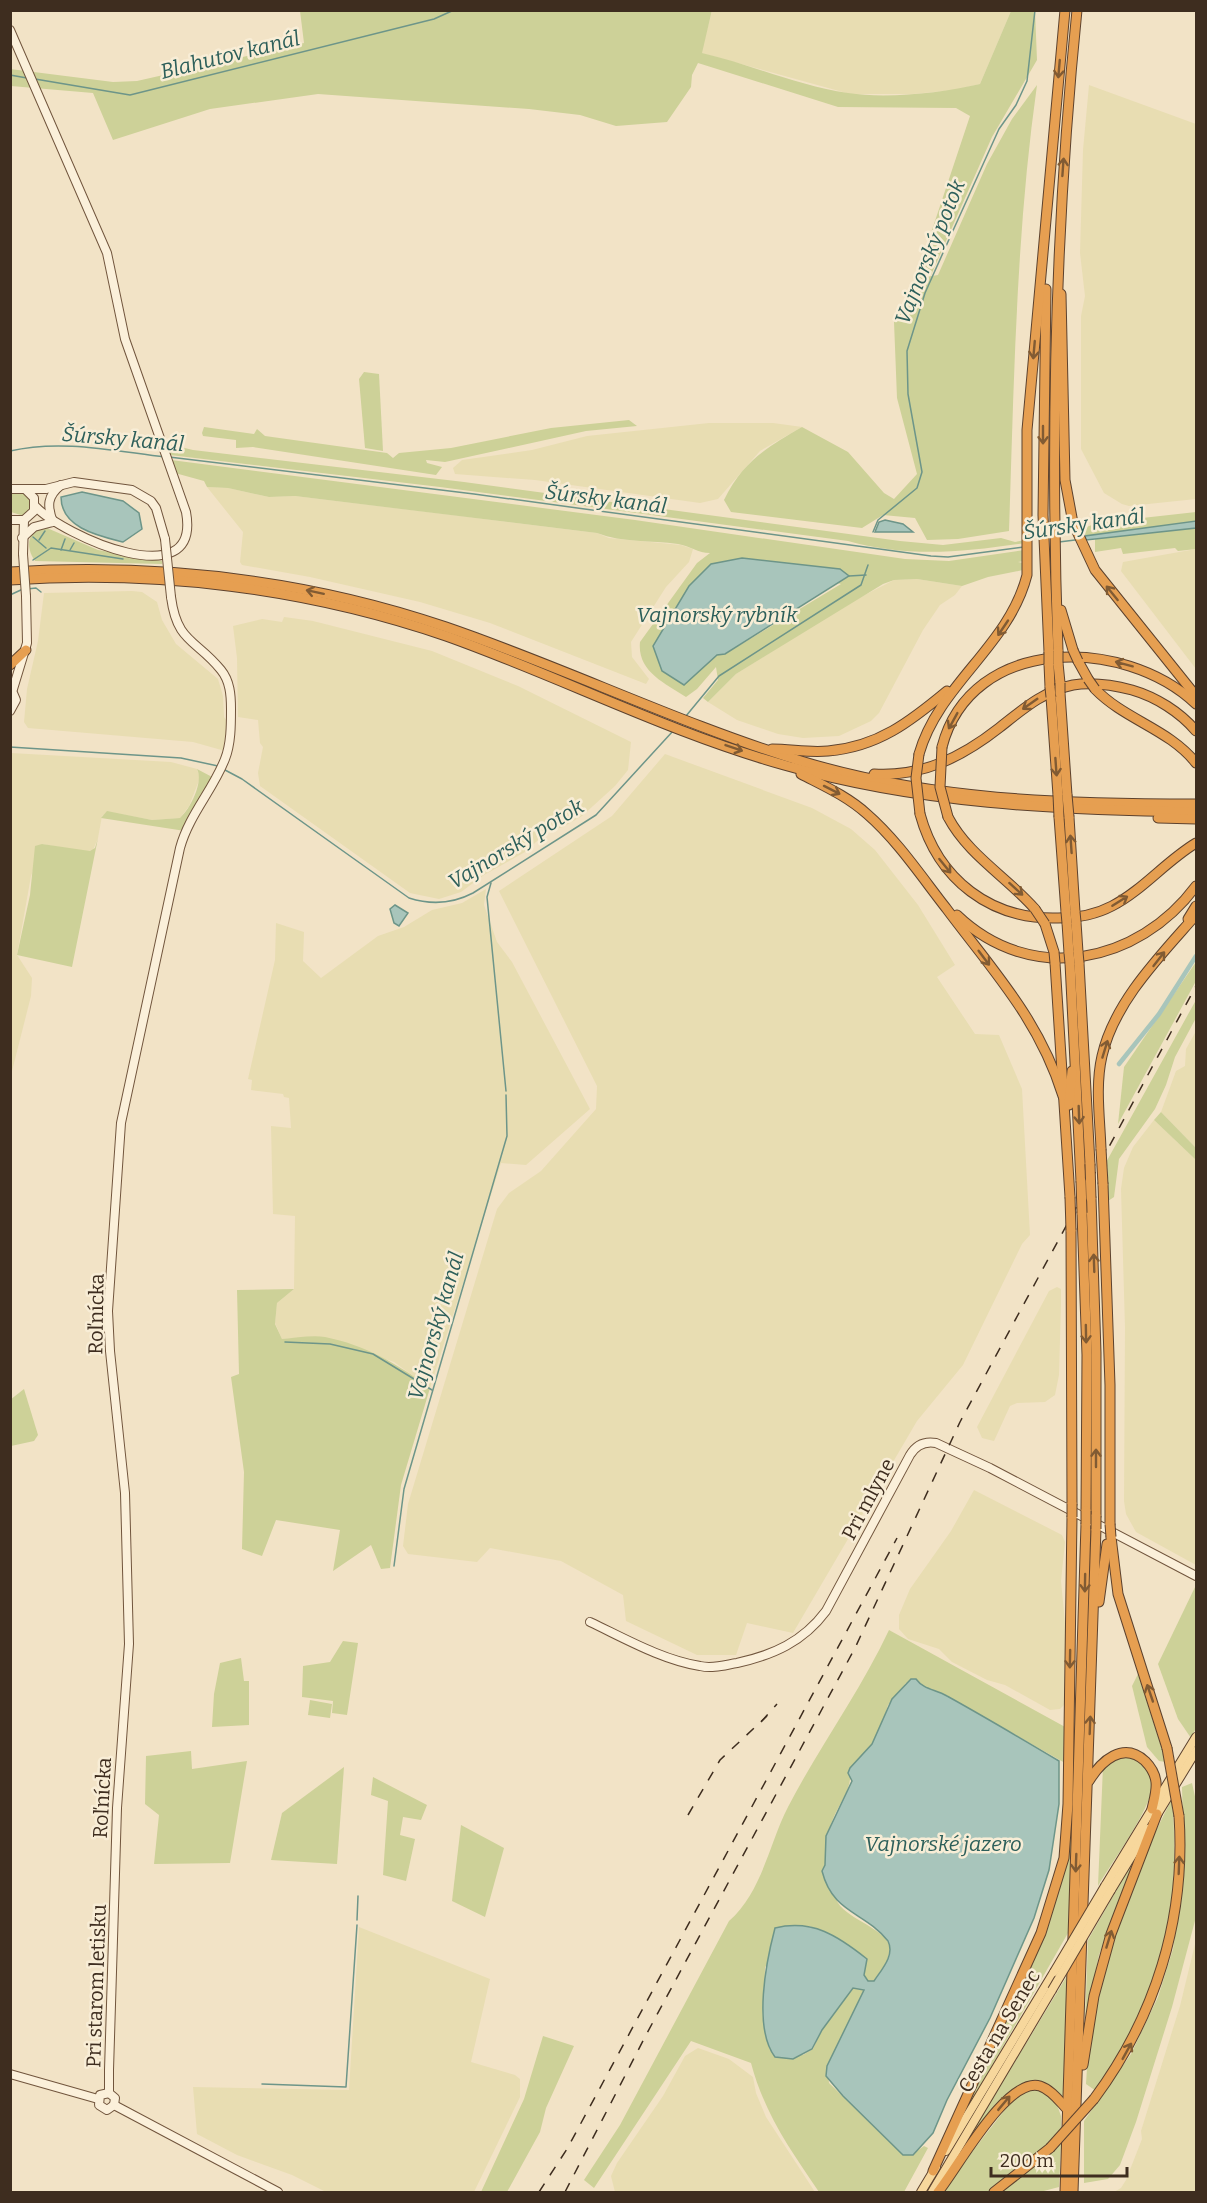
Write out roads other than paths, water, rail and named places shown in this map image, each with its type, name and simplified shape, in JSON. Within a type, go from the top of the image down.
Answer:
[{"type":"highway","points":[[1065,10],[1027,430],[1027,575],[1023,590],[1006,626],[961,679],[937,712],[919,754],[916,790],[920,814],[935,852],[953,876],[970,892],[1005,912],[1035,918],[1082,916],[1112,907],[1197,843]]},
{"type":"highway","points":[[1048,514],[1059,226],[1077,10]]},
{"type":"highway","points":[[1050,188],[1044,383],[1048,514],[1055,690],[1074,958],[1087,1355],[1086,1524],[1072,2108],[1073,2193]]},
{"type":"highway","points":[[1059,226],[1065,480],[1070,511],[1082,545],[1095,570],[1197,696]]},
{"type":"highway","points":[[10,572],[109,568],[195,573],[339,597],[447,627],[672,722]]},
{"type":"highway","points":[[1050,573],[1073,650],[1095,689],[1116,708],[1176,743],[1197,763]]},
{"type":"highway","points":[[10,580],[109,577],[195,582],[296,597],[349,608],[433,632],[493,653],[780,764],[846,797],[867,814],[898,847],[1030,1018],[1052,1059],[1063,1096]]},
{"type":"highway","points":[[15,667],[26,650]]},
{"type":"highway","points":[[933,2171],[1033,1951],[1057,1886],[1064,1858],[1068,1804],[1072,1517],[1070,1197],[1054,951],[1045,924],[1035,909],[956,833],[948,817],[940,788],[942,747],[959,710],[989,681],[1032,661],[1055,657],[1081,656],[1125,664],[1162,678],[1197,704]]},
{"type":"highway","points":[[766,750],[828,751],[869,743],[905,726],[961,679]]},
{"type":"highway","points":[[842,772],[897,774],[944,763],[979,743],[1039,698],[1073,685],[1104,685],[1140,692],[1175,711],[1197,731]]},
{"type":"highway","points":[[691,729],[842,772],[995,797],[1087,803],[1197,804]]},
{"type":"highway","points":[[780,764],[841,780],[984,804],[1090,811],[1197,812]]},
{"type":"highway","points":[[1090,811],[1123,817],[1197,819]]},
{"type":"highway","points":[[936,895],[964,922],[997,944],[1029,954],[1073,958],[1124,946],[1143,937],[1174,914],[1197,886]]},
{"type":"highway","points":[[994,2193],[1050,2148],[1094,2099],[1134,2037],[1165,1960],[1178,1893],[1179,1816],[1167,1748],[1118,1594],[1110,1536],[1110,1385],[1101,1149],[1101,1065],[1112,1029],[1126,1003],[1197,906]]},
{"type":"highway","points":[[1175,939],[1197,915]]},
{"type":"highway","points":[[1074,958],[1101,1149]]},
{"type":"highway","points":[[1065,2193],[1072,2108],[1088,1783],[1096,1529],[1096,1342],[1083,1023]]},
{"type":"highway","points":[[1066,1138],[1075,1036]]},
{"type":"highway","points":[[1093,1646],[1110,1536]]},
{"type":"highway","points":[[1070,1706],[1078,1805]]},
{"type":"highway","points":[[1072,2108],[1101,1968],[1154,1812],[1156,1790],[1153,1772],[1135,1755],[1118,1753],[1109,1757],[1088,1783]]},
{"type":"highway","points":[[938,2193],[1000,2107],[1016,2090],[1031,2085],[1041,2086],[1072,2108]]},
{"type":"main road","points":[[1108,1888],[1197,1737]]},
{"type":"main road","points":[[1154,1812],[1197,1751]]},
{"type":"main road","name":"Cesta na Senec","points":[[921,2193],[1054,1972],[1108,1888]]},
{"type":"main road","name":"Cesta na Senec","points":[[932,2193],[1052,1990],[1108,1888]]},
{"type":"street","points":[[10,30],[107,253],[125,339],[188,524],[182,544],[168,554],[151,555],[108,548],[91,543],[39,517],[11,520],[22,538]]},
{"type":"street","points":[[53,522],[48,505],[50,498],[65,482]]},
{"type":"street","points":[[10,489],[46,489],[65,482]]},
{"type":"street","name":"Roľnícka","points":[[65,482],[123,488],[143,495],[150,501],[160,515],[165,539],[173,613],[181,633],[221,670],[230,687],[230,727],[221,766],[181,843],[121,1124],[108,1318],[125,1493],[129,1655],[117,1808],[116,1881]]},
{"type":"street","points":[[25,489],[30,493],[35,505],[53,522]]},
{"type":"street","points":[[26,650],[26,596],[22,538],[26,519],[46,489]]},
{"type":"street","points":[[22,538],[34,527],[53,522]]},
{"type":"street","points":[[10,678],[15,667]]},
{"type":"street","points":[[10,711],[16,700],[12,688],[15,667]]},
{"type":"street","name":"Pri mlyne","points":[[590,1622],[674,1659],[708,1667],[757,1658],[790,1645],[812,1629],[826,1611],[910,1455],[917,1446],[928,1442],[936,1443],[990,1468],[1197,1576]]},
{"type":"street","name":"Pri starom letisku","points":[[109,2093],[116,1881]]},
{"type":"street","points":[[10,2074],[98,2099],[103,2109],[109,2110],[114,2105],[278,2193]]},
{"type":"street","name":"Pri starom letisku","points":[[98,2099],[103,2093],[109,2093],[115,2098],[114,2105]]},
{"type":"water","points":[[82,492],[123,501],[139,513],[142,529],[123,542],[83,529],[67,516],[61,497]]},
{"type":"water","points":[[885,520],[903,524],[913,532],[875,532],[879,522]]},
{"type":"water","points":[[1196,521],[1196,528],[1086,540],[1085,536]]},
{"type":"water","name":"Vajnorský rybník","points":[[742,558],[840,569],[849,576],[725,654],[717,655],[684,685],[662,671],[653,646],[689,586],[711,564]]},
{"type":"water","points":[[395,905],[408,913],[399,926],[394,923],[390,909]]},
{"type":"water","name":"Vajnorské jazero","points":[[911,1679],[916,1679],[926,1687],[947,1696],[1059,1761],[1059,1804],[1049,1870],[1034,1918],[990,2018],[947,2100],[933,2133],[913,2155],[903,2155],[826,2076],[827,2066],[864,1990],[853,1988],[822,2030],[812,2049],[793,2059],[775,2057],[768,2045],[764,2029],[763,1994],[775,1928],[801,1926],[813,1928],[824,1931],[846,1943],[867,1959],[864,1975],[868,1981],[874,1981],[887,1962],[890,1951],[888,1941],[869,1923],[841,1904],[827,1885],[822,1871],[825,1865],[826,1836],[852,1781],[848,1773],[850,1768],[872,1744],[892,1699]]},
{"type":"waterway","name":"Blahutov kanál","points":[[35,79],[130,95],[434,19],[454,10]]},
{"type":"waterway","name":"Vajnorský potok","points":[[873,532],[878,520],[917,488],[922,472],[908,394],[907,351],[925,293],[999,129],[1016,105],[1027,81],[1035,10]]},
{"type":"waterway","name":"Blahutov kanál","points":[[10,75],[27,78]]},
{"type":"waterway","name":"Šúrsky kanál","points":[[10,451],[68,446],[165,457]]},
{"type":"waterway","name":"Šúrsky kanál","points":[[169,457],[474,494],[931,556],[948,557],[1024,547]]},
{"type":"waterway","points":[[39,540],[45,531]]},
{"type":"waterway","points":[[33,537],[46,548]]},
{"type":"waterway","points":[[61,550],[65,539]]},
{"type":"waterway","name":"Šúrsky kanál","points":[[1059,542],[1075,540]]},
{"type":"waterway","points":[[70,550],[74,543]]},
{"type":"waterway","points":[[33,560],[51,548],[123,559]]},
{"type":"waterway","name":"Vajnorský potok","points":[[686,716],[719,676],[861,585],[868,565]]},
{"type":"waterway","points":[[849,576],[866,575]]},
{"type":"waterway","points":[[27,589],[36,588],[41,592]]},
{"type":"waterway","points":[[10,595],[23,589]]},
{"type":"waterway","name":"Vajnorský potok","points":[[225,770],[242,779],[409,898],[425,902],[441,902],[473,893],[596,815],[673,731]]},
{"type":"waterway","name":"Vajnorský potok","points":[[10,747],[181,758],[218,766]]},
{"type":"waterway","name":"Vajnorský kanál","points":[[491,883],[487,897],[506,1091]]},
{"type":"waterway","points":[[1119,1064],[1159,1014],[1196,956]]},
{"type":"waterway","name":"Vajnorský kanál","points":[[394,1566],[404,1489],[507,1136],[506,1095]]},
{"type":"waterway","points":[[285,1342],[330,1344],[373,1354],[432,1390]]},
{"type":"waterway","name":"Vajnorský kanál","points":[[357,1920],[358,1896]]},
{"type":"waterway","name":"Vajnorský kanál","points":[[262,2084],[346,2087],[357,1925]]},
{"type":"railway","points":[[565,2192],[646,2035],[855,1648],[960,1422],[1196,986]]},
{"type":"railway","points":[[539,2192],[567,2149],[897,1538]]},
{"type":"railway","points":[[761,1722],[777,1704]]},
{"type":"railway","points":[[688,1815],[720,1760],[767,1716]]}]
